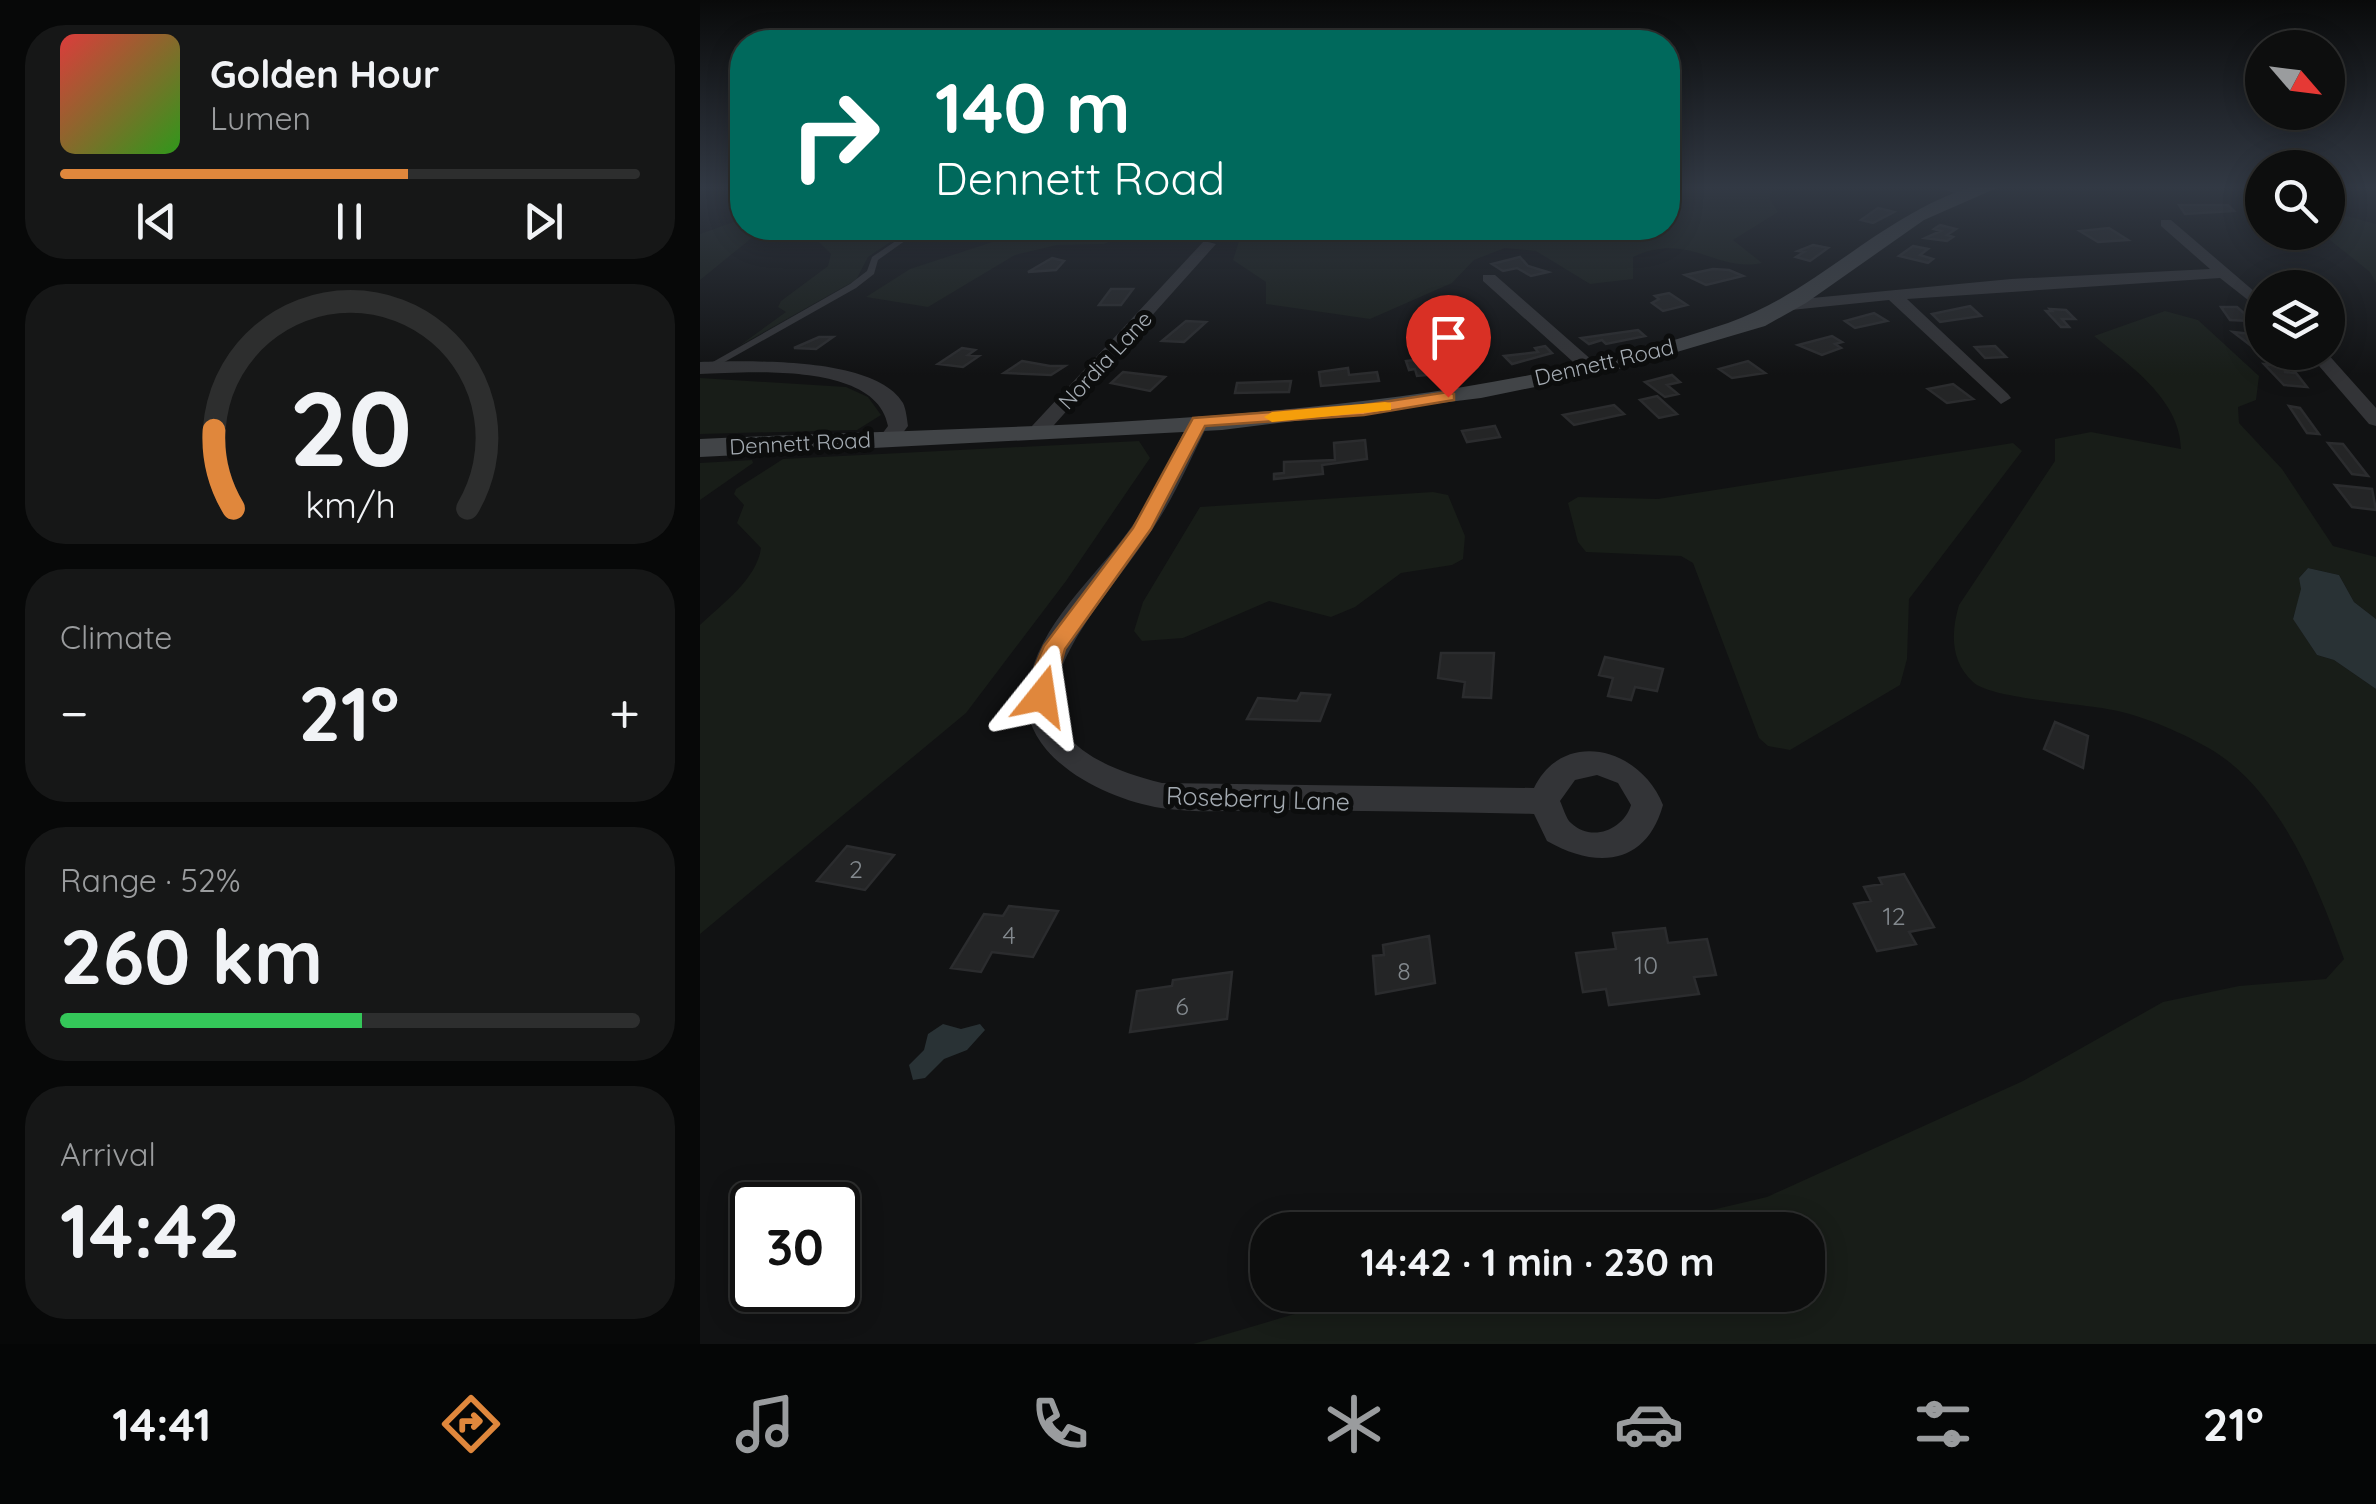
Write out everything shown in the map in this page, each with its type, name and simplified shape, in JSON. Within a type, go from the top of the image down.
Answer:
[{"type":"street","name":"Nordia Lane","points":[[1039,430],[1204,250]]},
{"type":"street","name":"Dennett Road","points":[[700,448],[1199,422],[1382,408],[1588,366],[1714,335],[1791,305],[1866,250]]},
{"type":"street","points":[[2195,250],[2245,292]]},
{"type":"street","points":[[1791,305],[2011,284],[2222,273]]},
{"type":"street","points":[[1489,278],[1588,366]]},
{"type":"street","points":[[1895,297],[1934,329],[2001,398]]},
{"type":"street","points":[[704,368],[860,380],[886,392],[896,408],[898,426],[889,438]]},
{"type":"street","points":[[2332,370],[2376,420]]},
{"type":"street","name":"Roseberry Lane","points":[[1199,422],[1142,529],[1046,665],[1042,696],[1050,735],[1066,753],[1115,782],[1162,796],[1544,801]]},
{"type":"lane","points":[[704,368],[853,286],[871,272],[875,259],[888,250]]},
{"type":"shaded area","points":[[700,250],[737,250],[700,280]]},
{"type":"shaded area","points":[[827,250],[879,250],[868,257],[856,280],[739,346],[786,312],[778,307],[781,301],[828,266],[831,254]]},
{"type":"shaded area","points":[[969,250],[1037,250],[1015,255],[928,307],[866,297],[910,269]]},
{"type":"shaded area","points":[[1236,250],[1501,250],[1474,260],[1452,283],[1370,319],[1266,304],[1266,282],[1233,260]]},
{"type":"shaded area","points":[[1523,250],[1655,250],[1633,257],[1633,279],[1590,284],[1536,251]]},
{"type":"shaded area","points":[[1686,250],[1745,250],[1762,263],[1730,263]]},
{"type":"shaded area","points":[[2342,250],[2376,250],[2376,283],[2370,272]]},
{"type":"shaded area","points":[[2165,311],[2198,320],[2245,363],[2245,370],[2259,376],[2256,400],[2238,407],[2239,423],[2282,469],[2333,546],[2376,557],[2376,619],[2354,602],[2339,575],[2308,568],[2299,578],[2302,589],[2293,618],[2317,655],[2334,660],[2376,689],[2376,1344],[1193,1344],[1301,1312],[1825,1312],[1825,1212],[1703,1212],[1767,1197],[2023,1081],[2163,1002],[2239,986],[2326,979],[2344,959],[2294,843],[2258,790],[2236,768],[2201,744],[2138,717],[1983,688],[1965,674],[1956,656],[1954,636],[1959,605],[2055,461],[2055,439],[2091,432],[2181,449],[2172,414],[2162,399],[2137,371],[2094,336]]},
{"type":"shaded area","points":[[700,378],[846,387],[868,397],[881,415],[857,430],[700,434]]},
{"type":"shaded area","points":[[1139,441],[1150,458],[1066,581],[966,713],[700,934],[700,625],[746,580],[761,548],[737,523],[744,505],[734,494],[736,489],[783,459]]},
{"type":"shaded area","points":[[2013,443],[2022,451],[1909,599],[1907,659],[1900,685],[1790,750],[1768,746],[1759,738],[1693,563],[1681,556],[1586,552],[1578,542],[1568,503],[1578,497],[1658,499]]},
{"type":"shaded area","points":[[700,463],[753,463],[700,500]]},
{"type":"shaded area","points":[[1433,492],[1448,495],[1465,536],[1463,559],[1452,565],[1401,573],[1355,607],[1331,617],[1269,601],[1183,638],[1142,641],[1134,631],[1143,602],[1200,507]]},
{"type":"shaded area","points":[[2308,568],[2339,575],[2354,602],[2376,619],[2376,689],[2334,660],[2317,655],[2293,619],[2301,589],[2299,578]]},
{"type":"shaded area","points":[[943,1024],[961,1029],[980,1024],[985,1030],[967,1050],[944,1059],[925,1078],[913,1080],[909,1065],[924,1050],[928,1034]]},
{"type":"building","points":[[1826,250],[1810,261],[1796,257],[1804,252],[1798,251]]},
{"type":"building","points":[[1908,250],[1927,250],[1920,255],[1933,259],[1928,263],[1899,256]]},
{"type":"building","points":[[1520,257],[1528,266],[1548,272],[1531,276],[1517,268],[1503,271],[1492,264]]},
{"type":"building","points":[[1052,258],[1064,261],[1056,270],[1028,272]]},
{"type":"building","points":[[1713,269],[1743,276],[1706,285],[1685,275]]},
{"type":"building","points":[[1111,289],[1133,289],[1121,305],[1099,305]]},
{"type":"building","points":[[1669,293],[1687,305],[1663,311],[1652,303],[1659,299],[1655,296]]},
{"type":"building","points":[[1970,306],[1981,316],[1940,322],[1932,314]]},
{"type":"building","points":[[2221,307],[2237,307],[2245,314],[2245,321],[2230,320]]},
{"type":"building","points":[[2066,310],[2075,319],[2062,319],[2069,327],[2061,327],[2046,311]]},
{"type":"building","points":[[1874,313],[1887,321],[1855,328],[1845,321]]},
{"type":"building","points":[[1186,321],[1206,322],[1184,342],[1162,341]]},
{"type":"building","points":[[1638,330],[1645,336],[1606,344],[1602,340],[1589,344],[1581,338]]},
{"type":"building","points":[[1832,336],[1842,342],[1835,344],[1841,348],[1822,355],[1798,345]]},
{"type":"building","points":[[819,337],[833,337],[816,349],[794,348]]},
{"type":"building","points":[[1545,346],[1552,353],[1512,364],[1504,356],[1538,352],[1535,348]]},
{"type":"building","points":[[1995,346],[2006,357],[1985,358],[1975,347]]},
{"type":"building","points":[[962,348],[975,350],[968,355],[979,356],[963,367],[938,364]]},
{"type":"building","points":[[1429,358],[1433,368],[1469,362],[1473,371],[1417,376],[1415,369],[1409,370],[1406,361]]},
{"type":"building","points":[[1022,361],[1065,366],[1051,375],[1004,373]]},
{"type":"building","points":[[1748,361],[1765,373],[1732,378],[1719,369]]},
{"type":"building","points":[[1348,368],[1349,375],[1377,372],[1379,381],[1321,386],[1319,372]]},
{"type":"building","points":[[2270,370],[2296,373],[2307,387],[2284,385]]},
{"type":"building","points":[[1123,372],[1165,377],[1150,391],[1111,383]]},
{"type":"building","points":[[1672,375],[1680,382],[1667,385],[1678,394],[1665,397],[1645,382]]},
{"type":"building","points":[[1291,381],[1289,392],[1235,393],[1237,383]]},
{"type":"building","points":[[1953,384],[1973,399],[1947,403],[1928,389]]},
{"type":"building","points":[[1657,396],[1677,414],[1659,418],[1640,400]]},
{"type":"building","points":[[1614,405],[1624,414],[1574,425],[1563,415]]},
{"type":"building","points":[[2289,406],[2300,408],[2319,434],[2307,433]]},
{"type":"building","points":[[1495,426],[1500,437],[1467,442],[1462,431]]},
{"type":"building","points":[[1365,440],[1367,459],[1322,465],[1323,474],[1274,479],[1274,474],[1284,473],[1284,462],[1335,460],[1334,443]]},
{"type":"building","points":[[2328,443],[2343,444],[2368,476],[2352,474]]},
{"type":"building","points":[[2335,485],[2372,489],[2376,510],[2352,507]]},
{"type":"building","points":[[1441,653],[1494,653],[1491,698],[1463,697],[1465,682],[1438,678]]},
{"type":"building","points":[[1605,657],[1663,669],[1657,691],[1635,687],[1631,700],[1608,696],[1613,678],[1599,675]]},
{"type":"building","points":[[1301,693],[1330,695],[1320,721],[1247,719],[1258,698],[1297,701]]},
{"type":"building","points":[[2055,722],[2088,736],[2083,768],[2044,749]]},
{"type":"building","points":[[847,846],[894,855],[865,890],[817,881]]},
{"type":"building","points":[[1904,874],[1934,927],[1909,932],[1916,944],[1877,951],[1854,904],[1871,901],[1864,887],[1882,884],[1879,878]]},
{"type":"building","points":[[1009,906],[1058,911],[1033,957],[992,952],[981,972],[951,968],[984,914],[1003,916]]},
{"type":"building","points":[[1665,928],[1668,943],[1707,939],[1716,975],[1694,977],[1699,994],[1609,1005],[1606,989],[1583,992],[1576,953],[1616,949],[1613,933]]},
{"type":"building","points":[[1429,936],[1435,983],[1376,994],[1373,956],[1384,955],[1383,945]]},
{"type":"building","points":[[1232,972],[1227,1019],[1130,1032],[1137,991],[1172,986],[1173,980]]},
{"type":"slow traffic","points":[[1272,417],[1385,407]]},
{"type":"route","points":[[1042,696],[1046,665],[1056,646],[1142,529],[1199,422],[1364,410],[1448,397]]}]
